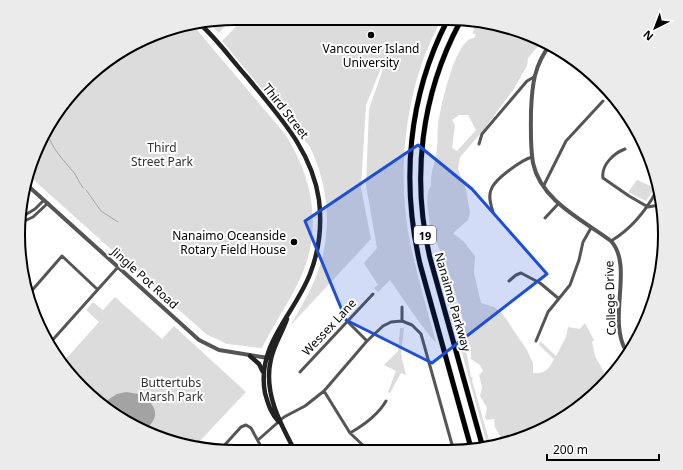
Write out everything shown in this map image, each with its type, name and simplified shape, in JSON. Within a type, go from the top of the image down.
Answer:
[{"type":"highway","name":"Nanaimo Parkway","points":[[445,25],[429,63],[417,104],[410,146],[410,202],[414,237],[420,264],[470,444]]},
{"type":"highway","name":"Nanaimo Parkway","points":[[459,25],[441,62],[429,103],[421,151],[421,197],[429,254],[481,442]]},
{"type":"main road","name":"Third Street","points":[[203,28],[293,133],[304,151],[314,175],[320,212],[318,243],[308,278],[287,317],[268,358]]},
{"type":"main road","points":[[250,356],[259,364],[264,373]]},
{"type":"main road","points":[[268,358],[264,373],[267,399],[274,417],[280,422]]},
{"type":"main road","points":[[268,358],[270,388],[280,422],[292,445]]},
{"type":"street","points":[[547,50],[538,63],[534,78],[531,116],[532,157],[537,174],[544,185],[559,203],[591,228],[611,241],[625,232],[648,207],[654,195]]},
{"type":"street","points":[[479,144],[482,134],[527,81],[534,78]]},
{"type":"street","points":[[544,185],[566,141],[603,101]]},
{"type":"street","points":[[625,149],[616,152],[603,172],[603,178],[648,207],[656,206]]},
{"type":"street","points":[[493,212],[490,196],[494,184],[525,159],[532,157]]},
{"type":"street","name":"Jingle Pot Road","points":[[30,188],[204,343],[219,350],[268,358]]},
{"type":"street","points":[[26,214],[35,209],[44,200]]},
{"type":"street","points":[[25,220],[32,217],[48,203]]},
{"type":"street","points":[[545,218],[559,203]]},
{"type":"street","points":[[536,340],[546,316],[570,284],[579,260],[583,242],[591,228]]},
{"type":"street","name":"College Drive","points":[[611,241],[617,248],[619,258],[619,330],[621,341],[625,349]]},
{"type":"street","points":[[32,290],[62,256],[98,289]]},
{"type":"street","points":[[53,340],[118,267]]},
{"type":"street","points":[[509,281],[521,273],[540,283],[558,298]]},
{"type":"street","name":"Wessex Lane","points":[[300,372],[372,294]]},
{"type":"street","points":[[402,307],[402,320]]},
{"type":"street","points":[[258,440],[280,422],[324,391],[367,341],[383,326],[391,322],[402,320],[412,325],[421,334],[452,445]]},
{"type":"street","points":[[347,321],[367,341]]},
{"type":"street","points":[[324,391],[350,433],[363,445]]},
{"type":"street","points":[[350,433],[363,425],[381,408],[386,401]]},
{"type":"street","points":[[225,445],[241,427],[246,425],[251,428],[260,445]]},
{"type":"highlighted area","points":[[418,145],[472,189],[547,274],[432,363],[346,320],[305,221]]},
{"type":"green space","points":[[226,25],[219,33],[212,26]]},
{"type":"green space","points":[[237,25],[439,25],[419,72],[412,100],[404,158],[406,215],[410,242],[436,342],[421,324],[390,280],[378,292],[374,288],[378,285],[364,263],[377,248],[366,185],[369,109],[383,69],[381,68],[366,105],[361,188],[371,239],[290,326],[311,287],[322,258],[327,226],[325,194],[310,147],[222,41]]},
{"type":"green space","points":[[474,27],[516,36],[539,46],[528,58],[527,66],[513,90],[482,132],[460,157],[458,169],[466,190],[470,213],[468,220],[453,233],[464,242],[475,256],[474,273],[481,303],[494,307],[502,313],[527,350],[533,363],[533,373],[544,372],[554,359],[539,345],[540,341],[556,356],[566,337],[568,327],[580,329],[585,323],[594,340],[592,342],[595,356],[605,374],[586,393],[565,410],[528,429],[501,438],[495,427],[494,419],[487,420],[485,418],[487,408],[480,396],[482,387],[479,375],[483,371],[480,365],[471,359],[471,348],[465,333],[460,333],[460,340],[467,355],[471,377],[473,377],[472,380],[489,440],[486,441],[456,331],[465,325],[450,276],[435,238],[433,227],[430,226],[428,205],[428,194],[431,186],[431,176],[436,152],[438,126],[445,91],[455,62],[461,50],[467,41],[474,38],[476,34],[473,34]],"holes":[[[459,115],[468,115],[476,130],[457,151],[452,148],[455,125],[452,120]]]},
{"type":"green space","name":"Third Street Park","points":[[196,29],[285,134],[302,167],[308,184],[313,219],[309,254],[303,272],[289,301],[262,348],[227,344],[206,334],[33,179],[41,155],[60,118],[77,97],[97,77],[118,60],[142,47],[167,36]]},
{"type":"green space","points":[[568,62],[586,77],[612,103]]},
{"type":"green space","points":[[637,180],[652,187],[653,191],[646,201],[628,192]]},
{"type":"green space","name":"Buttertubs Marsh Park","points":[[115,297],[162,339],[174,326],[246,392],[199,442],[167,434],[130,417],[107,402],[65,359],[99,322],[86,310],[93,302],[103,310]]},
{"type":"green space","points":[[400,328],[404,328],[401,354],[406,375],[401,373],[390,393],[388,392],[396,371],[384,365],[398,351]]},
{"type":"shaded area","points":[[126,392],[145,395],[152,405],[155,413],[155,417],[150,426],[130,417],[106,401],[117,394]]},
{"type":"waterway","points":[[49,138],[55,149],[75,174],[83,188]]},
{"type":"waterway","points":[[86,190],[101,211],[118,222]]},
{"type":"place","name":"Vancouver Island University","points":[[371,35]]},
{"type":"place","name":"Nanaimo Oceanside Rotary Field House","points":[[294,242]]}]
